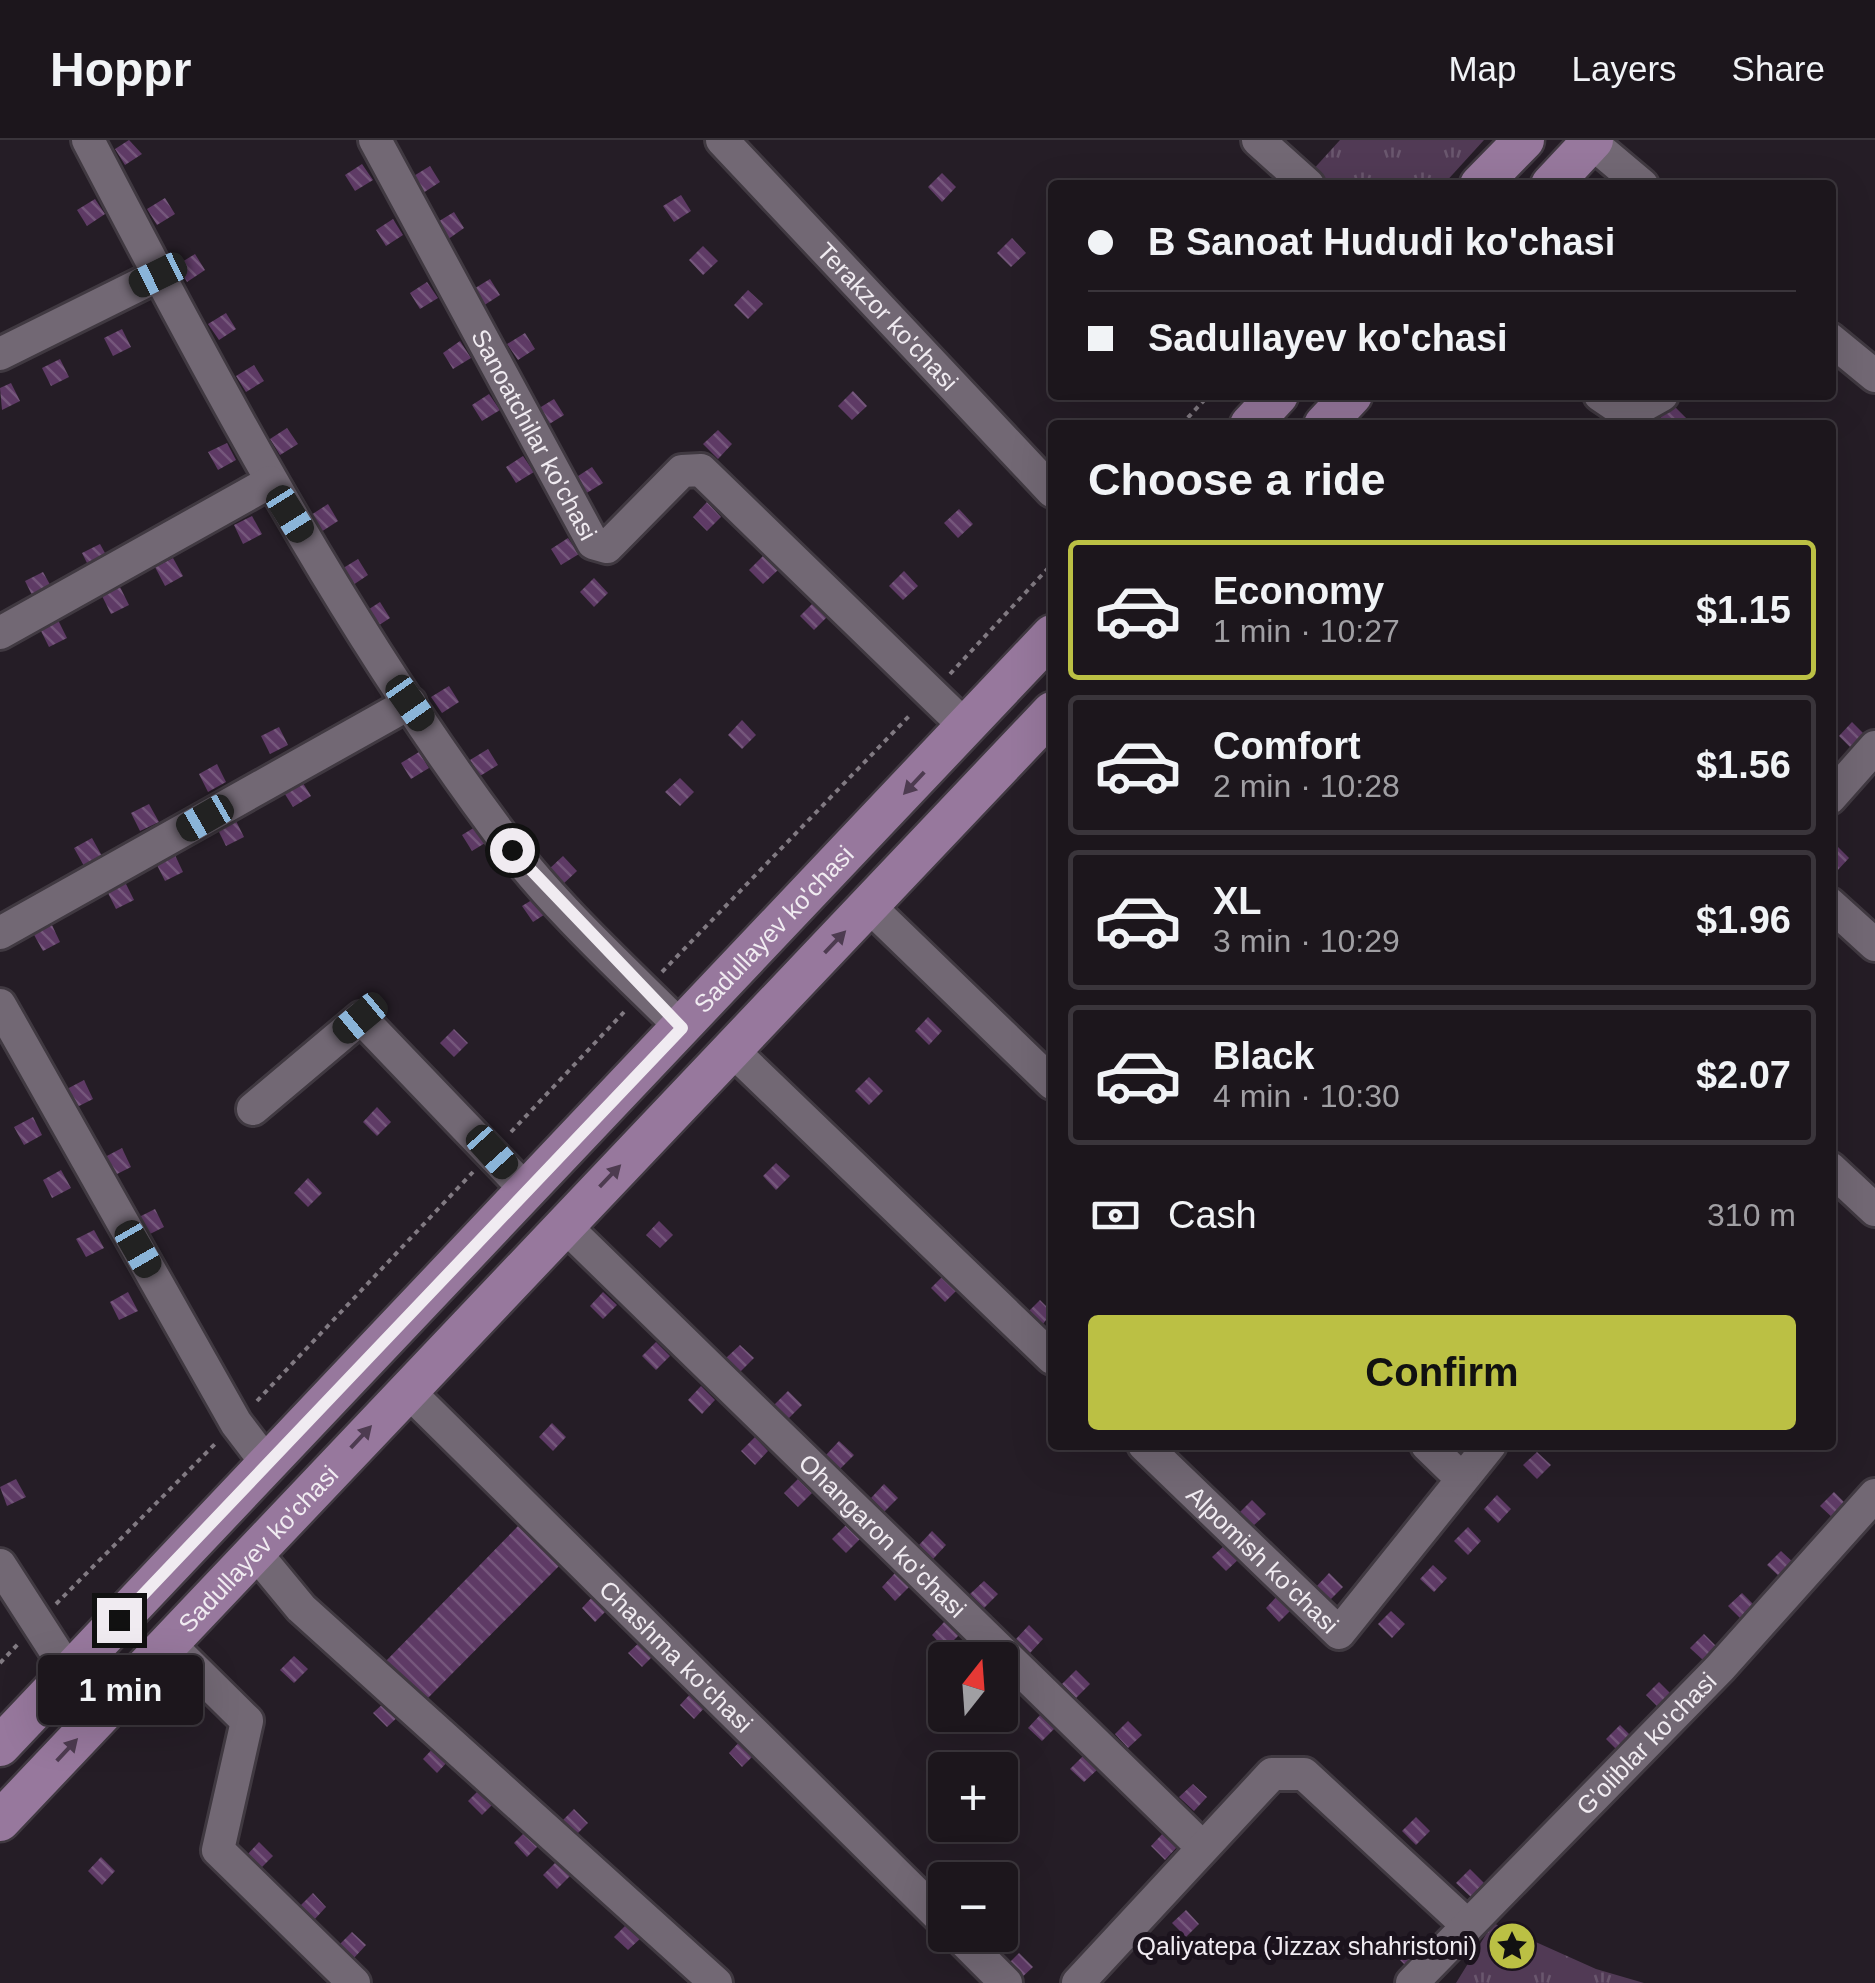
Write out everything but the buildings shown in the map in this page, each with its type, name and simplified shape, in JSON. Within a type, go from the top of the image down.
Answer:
[{"type":"main road","points":[[1485,180],[1524,140]]},
{"type":"main road","points":[[1555,180],[1592,141]]},
{"type":"main road","points":[[1255,420],[1273,400]]},
{"type":"main road","points":[[1329,420],[1347,400]]},
{"type":"main road","name":"Sadullayev ko'chasi","points":[[0,1746],[1048,639]]},
{"type":"main road","name":"Sadullayev ko'chasi","points":[[0,1821],[1048,716]]},
{"type":"street","points":[[88,140],[270,482],[410,703],[512,850],[682,1028]]},
{"type":"street","name":"Sanoatchilar ko'chasi","points":[[375,140],[593,543],[607,547],[682,471],[700,470],[966,728]]},
{"type":"street","name":"Terakzor ko'chasi","points":[[722,140],[1048,487]]},
{"type":"street","points":[[1258,140],[1302,180]]},
{"type":"street","points":[[1592,141],[1636,180]]},
{"type":"street","points":[[0,354],[158,275]]},
{"type":"street","points":[[1836,344],[1875,376]]},
{"type":"street","points":[[1607,400],[1628,414],[1653,400]]},
{"type":"street","points":[[0,633],[270,482]]},
{"type":"street","points":[[0,933],[410,703]]},
{"type":"street","points":[[1836,791],[1875,746]]},
{"type":"street","points":[[870,907],[1048,1080]]},
{"type":"street","points":[[1836,909],[1875,944]]},
{"type":"street","points":[[0,1006],[236,1422],[268,1464]]},
{"type":"street","points":[[253,1109],[360,1018],[527,1191]]},
{"type":"street","points":[[732,1050],[1048,1354]]},
{"type":"street","points":[[1836,1174],[1875,1210]]},
{"type":"street","name":"Ohangaron ko'chasi","points":[[564,1225],[1201,1846]]},
{"type":"street","name":"Chashma ko'chasi","points":[[406,1389],[928,1905]]},
{"type":"street","name":"Alpomish ko'chasi","points":[[1149,1450],[1339,1632],[1486,1450]]},
{"type":"street","points":[[1432,1450],[1462,1479]]},
{"type":"street","name":"G'oliblar ko'chasi","points":[[1412,1983],[1720,1668],[1875,1496]]},
{"type":"street","points":[[254,1551],[302,1608],[716,1983]]},
{"type":"street","points":[[0,1565],[35,1626],[69,1672]]},
{"type":"street","points":[[168,1643],[248,1720],[218,1850],[354,1983]]},
{"type":"street","points":[[1078,1983],[1201,1846],[1272,1774],[1304,1774],[1466,1924]]},
{"type":"street","points":[[975,1952],[1006,1983]]},
{"type":"path","points":[[1186,420],[1204,400]]},
{"type":"path","points":[[0,1663],[236,1422],[1048,568]]},
{"type":"green space","points":[[1340,140],[1484,140],[1448,180],[1318,180],[1310,173]]},
{"type":"green space","name":"Qaliyatepa (Jizzax shahristoni)","points":[[1493,1923],[1596,1969],[1644,1983],[1456,1983]]},
{"type":"place","name":"Qaliyatepa (Jizzax shahristoni)","points":[[1512,1946]]},
{"type":"route","points":[[119,1620],[682,1028],[512,850]]}]
